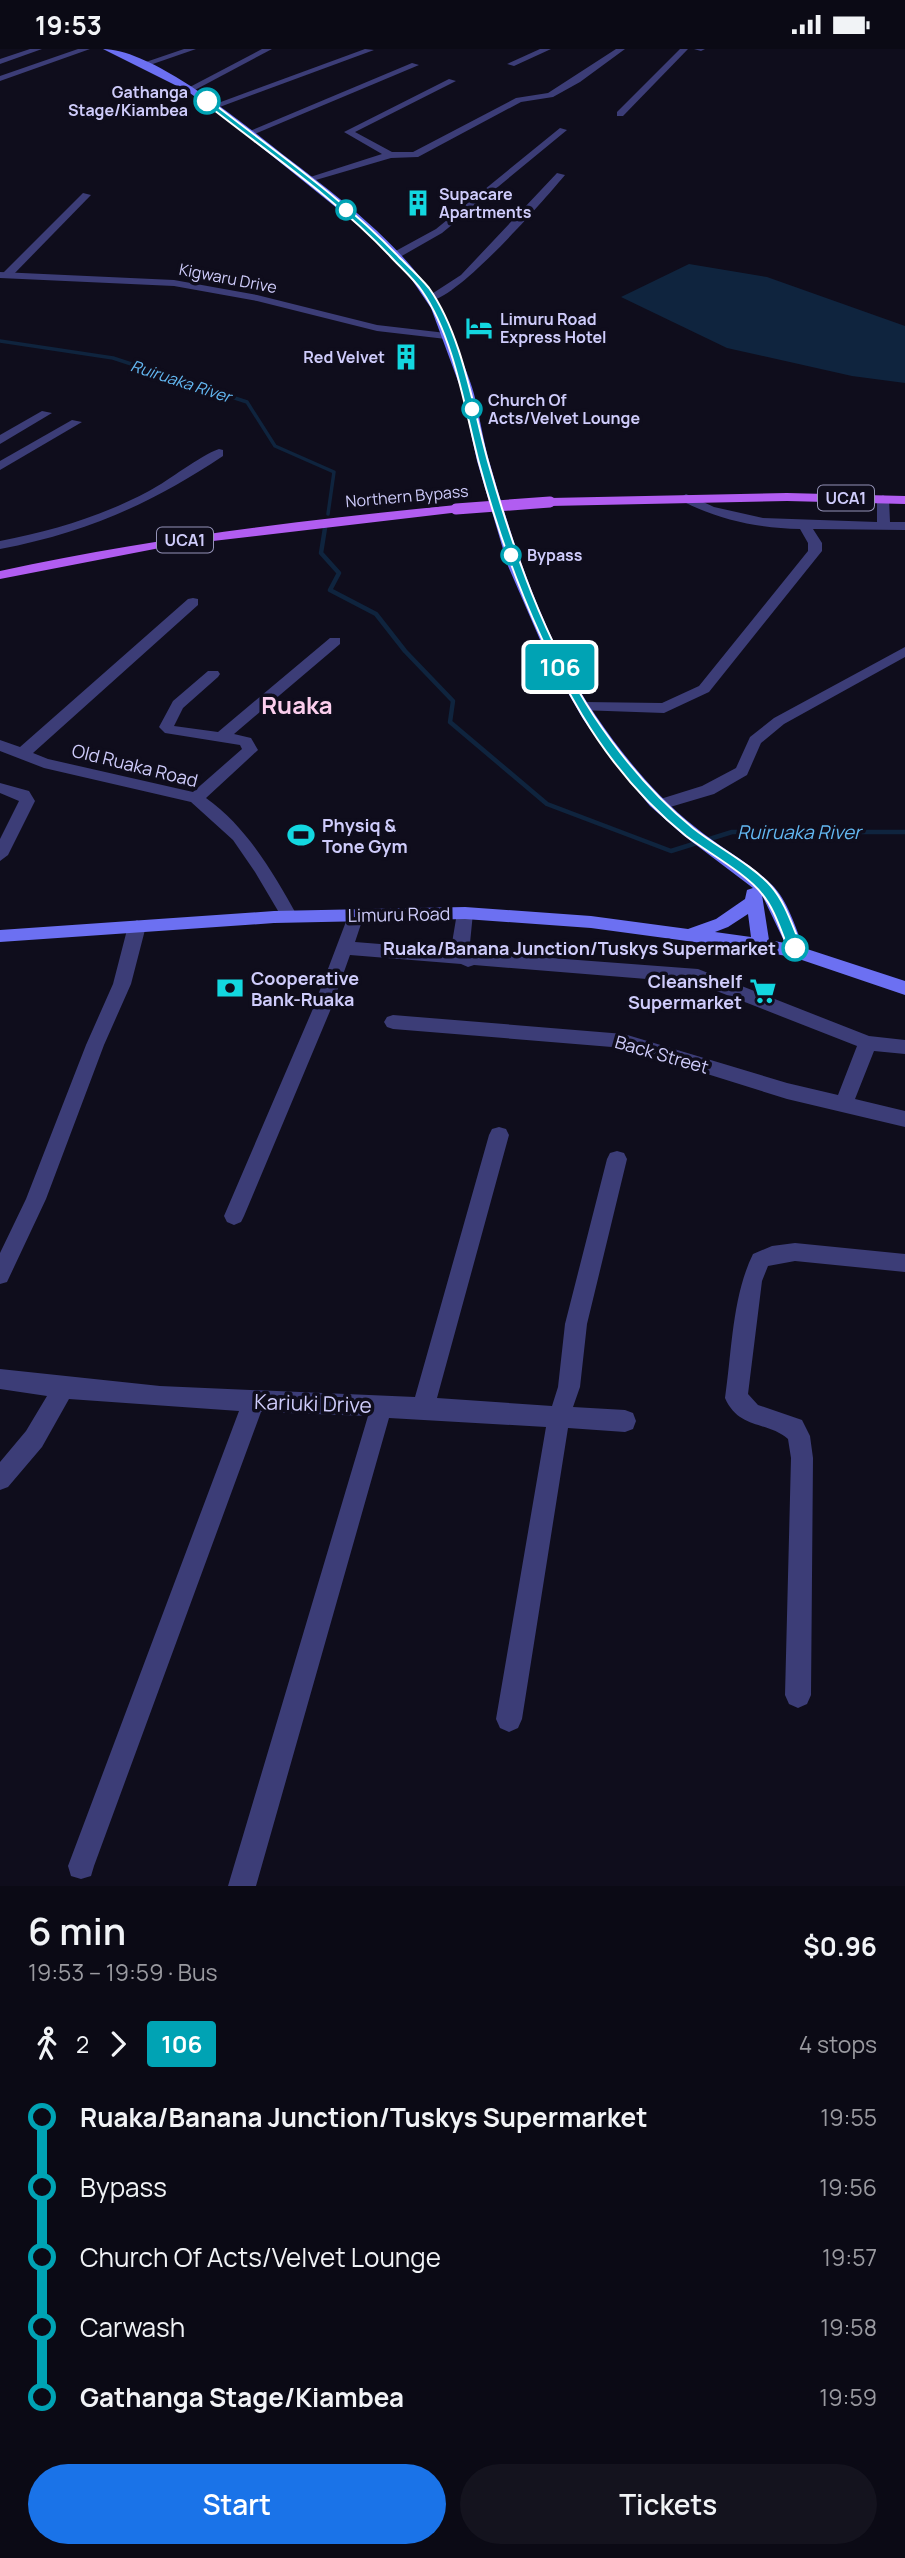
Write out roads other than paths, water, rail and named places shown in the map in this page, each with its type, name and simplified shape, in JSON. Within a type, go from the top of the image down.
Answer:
[{"type":"main road","points":[[107,49],[145,64],[214,106],[367,228],[414,275],[431,299],[468,392],[483,461],[514,566],[550,648],[616,755],[660,805],[689,831],[751,875],[766,889],[777,905],[797,952]]},
{"type":"main road","name":"Northern Bypass","points":[[0,575],[231,533],[333,520],[456,509],[550,502],[686,498],[905,500]]},
{"type":"main road","points":[[751,875],[761,945]]},
{"type":"main road","points":[[689,935],[722,923],[754,901]]},
{"type":"main road","name":"Limuru Road","points":[[0,936],[290,917],[465,913],[592,922],[761,945],[797,952],[905,988]]},
{"type":"street","points":[[0,62],[38,49]]},
{"type":"street","points":[[0,79],[86,49]]},
{"type":"street","points":[[132,58],[161,49]]},
{"type":"street","points":[[145,64],[192,49]]},
{"type":"street","points":[[190,89],[268,49]]},
{"type":"street","points":[[512,64],[547,49]]},
{"type":"street","points":[[309,180],[390,155],[415,155],[519,100],[550,95],[621,49]]},
{"type":"street","points":[[620,114],[684,49]]},
{"type":"street","points":[[214,106],[370,50]]},
{"type":"street","points":[[249,133],[415,65]]},
{"type":"street","points":[[390,155],[348,132],[452,81]]},
{"type":"street","points":[[396,255],[439,230],[563,130]]},
{"type":"street","points":[[431,299],[465,277],[560,175]]},
{"type":"street","points":[[3,275],[86,195]]},
{"type":"street","name":"Kigwaru Drive","points":[[3,275],[174,283],[257,298],[377,328],[446,336]]},
{"type":"street","points":[[0,440],[46,413]]},
{"type":"street","points":[[3,465],[76,422]]},
{"type":"street","points":[[0,545],[65,530],[120,512],[174,484],[219,453]]},
{"type":"street","points":[[686,498],[706,511],[741,518],[804,524],[905,526]]},
{"type":"street","points":[[741,518],[750,498]]},
{"type":"street","points":[[883,499],[884,525]]},
{"type":"street","points":[[584,707],[664,708],[704,689],[815,551],[815,543],[804,524]]},
{"type":"street","points":[[22,754],[193,602]]},
{"type":"street","points":[[222,737],[335,641]]},
{"type":"street","points":[[660,805],[708,789],[742,771],[755,740],[779,721],[905,651]]},
{"type":"street","points":[[196,798],[250,750],[246,741],[170,730],[166,727],[169,717],[177,707],[213,674]]},
{"type":"street","name":"Old Ruaka Road","points":[[0,745],[96,776],[196,798],[215,810],[231,828],[266,876],[290,917]]},
{"type":"street","points":[[0,788],[23,795],[27,801],[0,856]]},
{"type":"street","points":[[465,913],[461,943],[468,960]]},
{"type":"street","points":[[234,1216],[315,1027],[356,915]]},
{"type":"street","points":[[0,1275],[36,1199],[95,1045],[122,983],[137,926]]},
{"type":"street","points":[[345,948],[468,960],[698,976],[736,988],[868,1043],[905,1047]]},
{"type":"street","name":"Back Street","points":[[393,1021],[624,1041],[752,1081],[905,1119]]},
{"type":"street","points":[[844,1104],[868,1043]]},
{"type":"street","points":[[423,1408],[499,1135]]},
{"type":"street","points":[[509,1719],[559,1416],[569,1387],[576,1324],[617,1159]]},
{"type":"street","points":[[798,1695],[802,1458],[799,1436],[794,1428],[751,1413],[736,1398],[752,1281],[760,1260],[775,1252],[806,1251],[854,1260],[905,1263]]},
{"type":"street","name":"Kariuki Drive","points":[[0,1379],[63,1389],[254,1401],[382,1405],[396,1409],[423,1408],[625,1421]]},
{"type":"street","points":[[0,1479],[34,1439],[63,1389]]},
{"type":"street","points":[[81,1866],[254,1401]]},
{"type":"street","points":[[242,1886],[382,1405]]},
{"type":"water","points":[[689,264],[767,277],[905,326],[905,383],[852,376],[727,348],[621,297]]},
{"type":"waterway","name":"Ruiruaka River","points":[[0,341],[113,358],[247,402],[275,446],[334,472],[328,514]]},
{"type":"waterway","name":"Ruiruaka River","points":[[325,528],[321,553],[339,573],[330,590],[376,614],[405,651],[453,701],[450,722],[547,804],[671,851],[732,832],[905,832]]},
{"type":"place","name":"Gathanga Stage/Kiambea","points":[[207,101]]},
{"type":"place","name":"Supacare Apartments","points":[[418,203]]},
{"type":"place","name":"Limuru Road Express Hotel","points":[[479,328]]},
{"type":"place","name":"Red Velvet","points":[[406,357]]},
{"type":"place","name":"Church Of Acts/Velvet Lounge","points":[[472,409]]},
{"type":"place","name":"Bypass","points":[[511,555]]},
{"type":"place","name":"Physiq & Tone Gym","points":[[301,835]]},
{"type":"place","name":"Ruaka/Banana Junction/Tuskys Supermarket","points":[[795,948]]},
{"type":"place","name":"Cooperative Bank-Ruaka","points":[[230,988]]},
{"type":"place","name":"Cleanshelf Supermarket","points":[[763,991]]},
{"type":"district","name":"Ruaka","points":[[297,704]]}]
